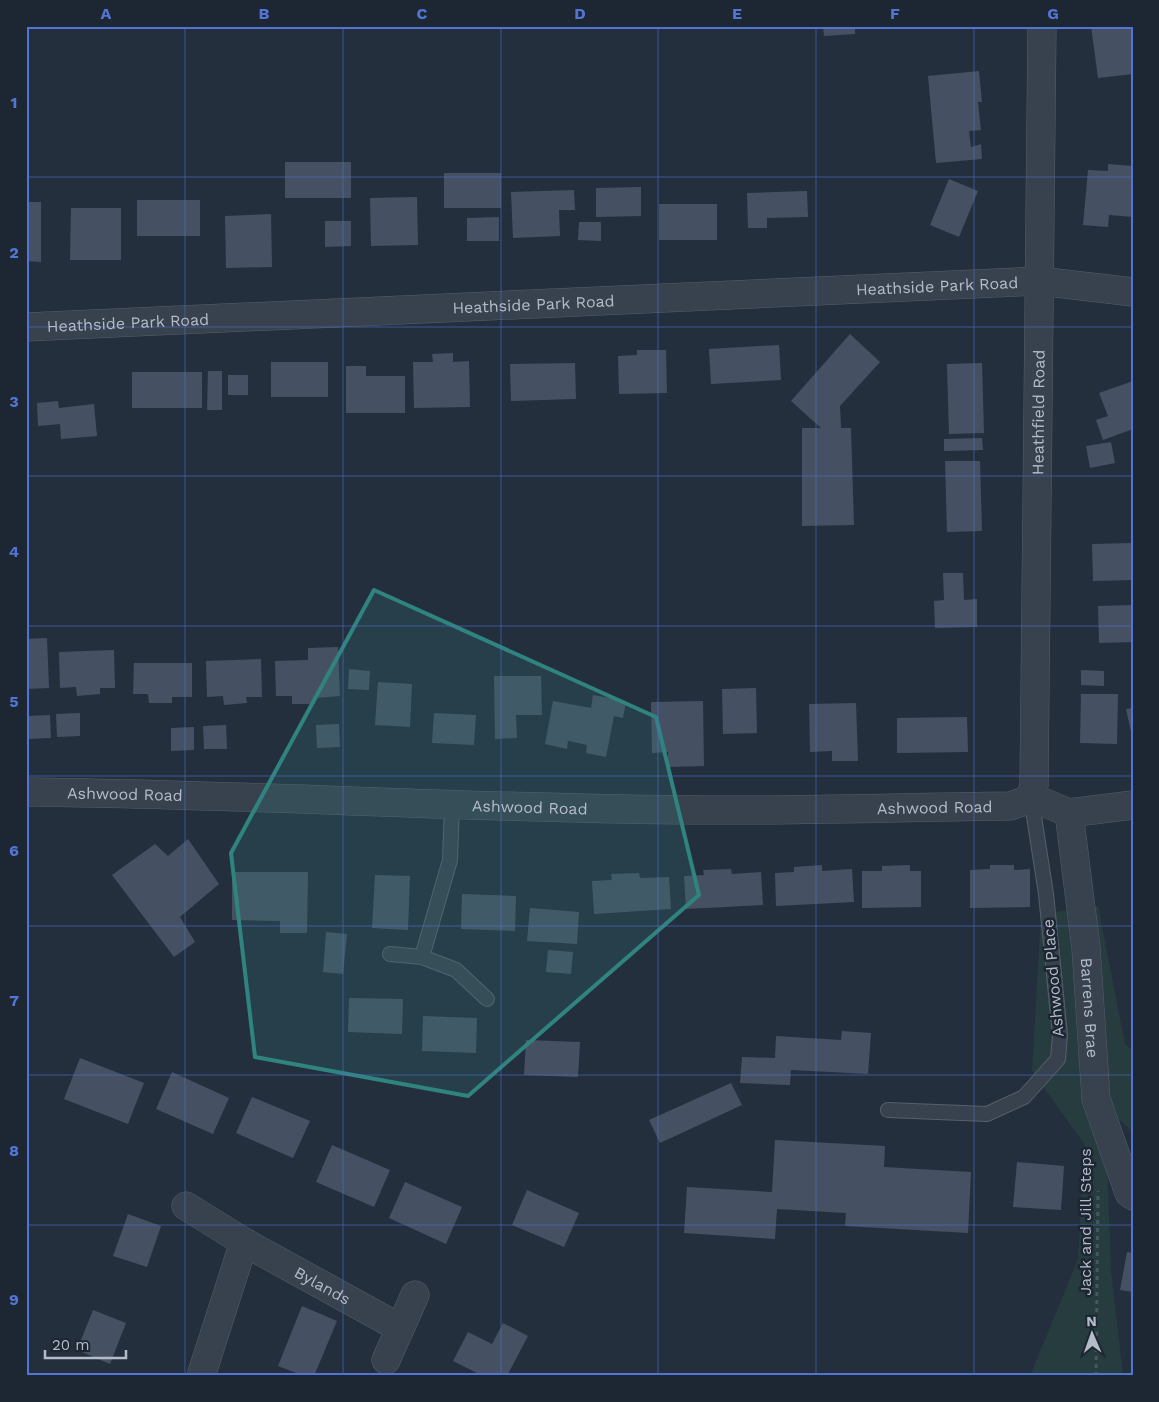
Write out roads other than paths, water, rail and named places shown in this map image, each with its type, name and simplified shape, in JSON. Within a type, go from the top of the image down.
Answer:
[{"type":"street","name":"Heathfield Road","points":[[1031,797],[1034,785],[1042,26]]},
{"type":"street","name":"Heathside Park Road","points":[[26,327],[1039,281],[1133,292]]},
{"type":"street","name":"Ashwood Road","points":[[26,792],[161,794],[452,805],[733,810],[1010,806],[1031,797]]},
{"type":"street","points":[[1031,797],[1070,813],[1133,805]]},
{"type":"street","name":"Barrens Brae","points":[[1070,813],[1086,948],[1096,1099],[1129,1193],[1133,1196]]},
{"type":"street","name":"Bylands","points":[[186,1206],[244,1242],[400,1328]]},
{"type":"street","points":[[201,1376],[244,1242]]},
{"type":"street","points":[[386,1360],[415,1295]]},
{"type":"lane","name":"Ashwood Place","points":[[888,1110],[987,1114],[1024,1097],[1058,1059],[1060,1035],[1046,903],[1031,797]]},
{"type":"lane","points":[[422,957],[450,860],[452,805]]},
{"type":"lane","points":[[390,954],[422,957],[456,970],[487,999]]}]
